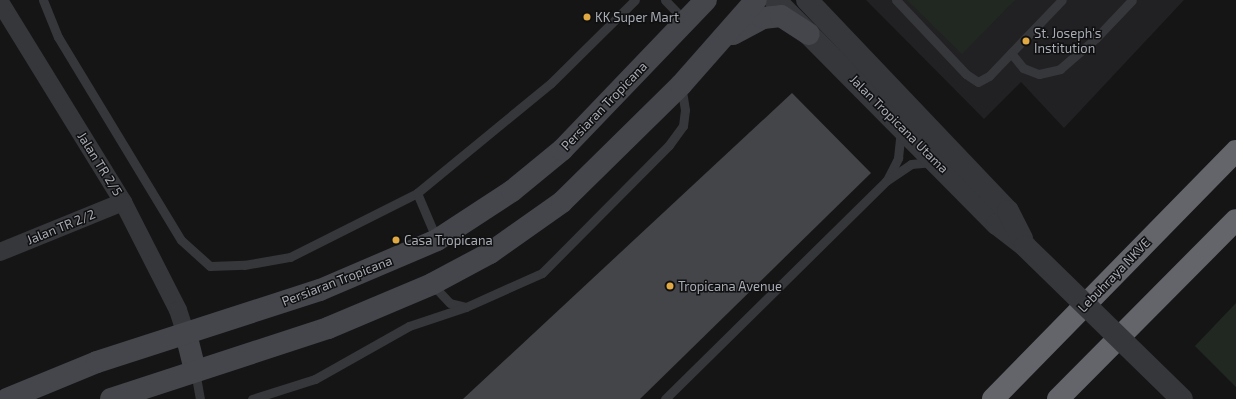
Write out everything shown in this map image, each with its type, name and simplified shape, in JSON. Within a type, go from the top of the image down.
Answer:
[{"type":"highway","name":"Lebuhraya NKVE","points":[[993,399],[1236,151]]},
{"type":"highway","points":[[1058,399],[1236,220]]},
{"type":"main road","name":"Persiaran Tropicana","points":[[7,399],[97,362],[320,290],[437,240],[512,191],[562,150],[706,0]]},
{"type":"main road","points":[[111,399],[195,370],[328,328],[432,284],[490,253],[562,202],[681,85],[725,38],[756,0]]},
{"type":"main road","points":[[725,38],[763,18],[781,16],[809,34]]},
{"type":"main road","points":[[186,334],[195,370]]},
{"type":"street","name":"Jalan Tropicana Utama","points":[[775,0],[997,224],[1025,246],[1182,399]]},
{"type":"street","name":"Jalan Tropicana Utama","points":[[807,0],[955,153],[1008,211],[1025,246]]},
{"type":"street","name":"Jalan TR 2/5","points":[[0,2],[123,202],[178,310],[186,334]]},
{"type":"street","name":"Jalan TR 2/2","points":[[0,252],[123,202]]},
{"type":"lane","points":[[44,0],[58,37],[181,240],[210,266],[244,265],[290,257],[417,193],[551,83],[634,0]]},
{"type":"lane","points":[[665,0],[685,21]]},
{"type":"lane","points":[[896,0],[966,74],[978,82],[989,76],[1062,0]]},
{"type":"lane","points":[[1011,53],[1023,68],[1039,74],[1060,69],[1096,38],[1132,0]]},
{"type":"lane","points":[[252,399],[315,379],[409,326],[466,307],[542,273],[669,145],[683,126],[685,110],[681,85]]},
{"type":"lane","points":[[886,181],[898,158],[901,127]]},
{"type":"lane","points":[[665,399],[886,181],[910,164],[935,162],[955,153]]},
{"type":"lane","points":[[417,193],[437,240]]},
{"type":"lane","points":[[432,284],[450,303],[466,307]]},
{"type":"lane","points":[[195,370],[200,399]]},
{"type":"shaded area","name":"St. Joseph's Institution","points":[[866,0],[1184,0],[1064,128],[1021,82],[984,119]]},
{"type":"shaded area","points":[[907,0],[1015,0],[962,54]]},
{"type":"shaded area","points":[[1236,303],[1236,387],[1195,346]]},
{"type":"building","name":"Tropicana Avenue","points":[[792,93],[871,173],[640,399],[463,399]]},
{"type":"place","name":"KK Super Mart","points":[[587,17]]},
{"type":"place","name":"St. Joseph's Institution","points":[[1026,41]]},
{"type":"place","name":"Casa Tropicana","points":[[396,240]]},
{"type":"place","name":"Tropicana Avenue","points":[[670,286]]}]
